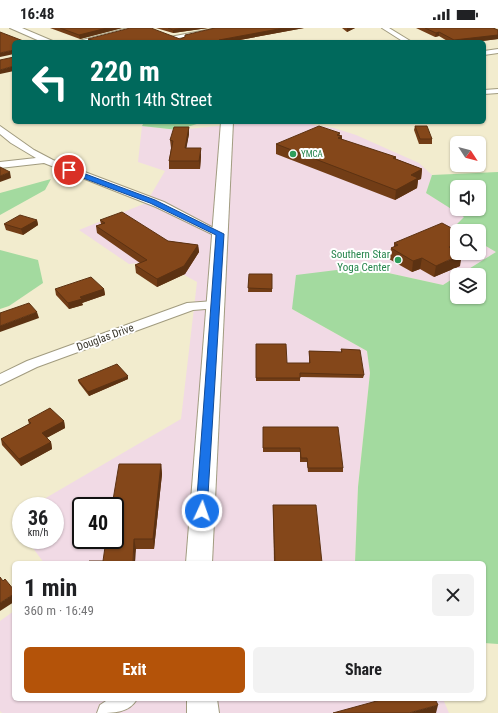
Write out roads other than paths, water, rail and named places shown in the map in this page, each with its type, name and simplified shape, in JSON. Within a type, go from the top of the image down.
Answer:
[{"type":"street","points":[[14,28],[45,40]]},
{"type":"street","points":[[86,40],[136,28]]},
{"type":"street","points":[[181,40],[170,36],[229,28]]},
{"type":"street","points":[[385,28],[406,40]]},
{"type":"street","points":[[486,53],[498,51]]},
{"type":"street","points":[[486,92],[498,91]]},
{"type":"street","points":[[199,561],[214,305],[227,124]]},
{"type":"street","points":[[0,130],[8,139],[46,160],[152,202],[220,234]]},
{"type":"street","points":[[0,165],[46,160]]},
{"type":"street","name":"Douglas Drive","points":[[0,380],[32,364],[164,315],[191,306],[214,305]]},
{"type":"street","points":[[108,713],[123,701]]},
{"type":"street","points":[[202,701],[203,713]]},
{"type":"place","name":"YMCA","points":[[293,154]]},
{"type":"place","name":"Southern Star Yoga Center","points":[[398,260]]}]
